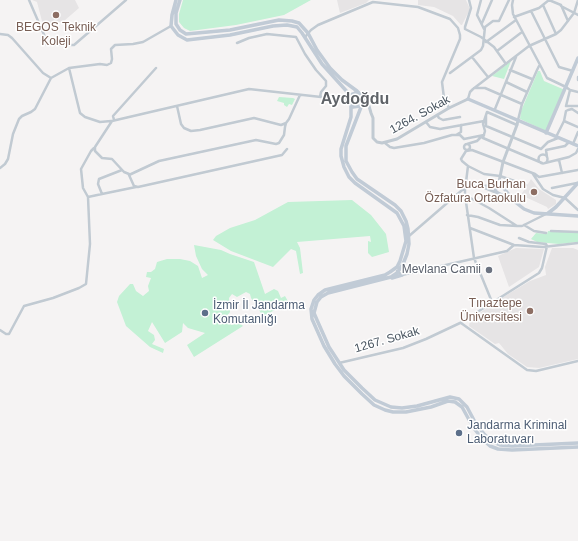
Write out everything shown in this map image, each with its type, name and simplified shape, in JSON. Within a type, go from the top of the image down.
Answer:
[{"type":"main road","points":[[176,0],[173,11],[172,28],[180,37],[191,40],[230,35],[273,26],[287,25],[297,27],[322,64],[350,95]]},
{"type":"main road","points":[[180,0],[176,16],[177,26],[181,32],[189,35],[230,30],[272,21],[285,20],[299,23],[308,33],[317,50],[330,68],[361,95],[362,104],[346,146],[346,158],[348,164],[357,179],[395,205],[401,211],[406,221],[407,237],[403,255],[397,269],[391,277],[383,280]]},
{"type":"main road","points":[[546,133],[578,58]]},
{"type":"main road","points":[[350,95],[355,93],[361,95]]},
{"type":"main road","points":[[350,95],[348,100],[351,106],[351,117],[341,149],[344,167],[349,177],[396,213],[404,226],[407,237]]},
{"type":"main road","points":[[468,98],[578,147]]},
{"type":"main road","points":[[351,106],[356,108],[362,104]]},
{"type":"main road","points":[[547,214],[556,207],[578,183]]},
{"type":"main road","points":[[514,201],[501,185],[497,185],[495,188],[497,193],[534,213],[578,216]]},
{"type":"main road","points":[[497,193],[502,191],[503,187]]},
{"type":"main road","points":[[397,269],[385,275],[325,290],[318,295],[312,306],[311,315],[326,350],[344,376],[374,405],[389,411],[411,411],[431,407],[445,402],[454,402],[462,407],[473,427],[483,440],[490,446],[498,449],[512,450],[578,443]]},
{"type":"main road","points":[[402,276],[328,293],[321,297],[317,302],[314,313],[329,347],[339,363],[362,388],[375,400],[394,408],[406,408],[431,403],[446,397],[459,399],[465,404],[481,431],[489,440],[496,444],[512,446],[566,445],[578,447]]},
{"type":"street","points":[[29,0],[45,37],[46,44],[74,45],[126,0]]},
{"type":"street","points":[[459,30],[464,28],[471,8],[468,0]]},
{"type":"street","points":[[450,73],[482,48],[485,41],[482,23],[477,15],[481,0]]},
{"type":"street","points":[[482,23],[492,0]]},
{"type":"street","points":[[484,30],[486,25],[490,22],[495,20],[499,21],[509,0]]},
{"type":"street","points":[[513,0],[512,9],[514,17],[539,66],[548,80],[578,92]]},
{"type":"street","points":[[514,17],[531,11],[549,0],[578,15]]},
{"type":"street","points":[[468,98],[470,92],[474,88],[529,46],[556,34],[574,13],[578,0]]},
{"type":"street","points":[[305,37],[318,25],[372,1],[418,7],[450,18],[459,30],[460,39],[442,82],[444,98],[449,108]]},
{"type":"street","points":[[542,5],[556,34]]},
{"type":"street","points":[[561,6],[568,21]]},
{"type":"street","points":[[531,11],[559,67],[573,71]]},
{"type":"street","points":[[485,41],[516,20]]},
{"type":"street","points":[[0,168],[8,159],[19,119],[35,108],[52,78],[69,68],[100,64],[107,65],[111,62],[111,49],[115,45],[143,42],[172,28]]},
{"type":"street","points":[[464,28],[494,47],[506,64]]},
{"type":"street","points":[[496,51],[522,32]]},
{"type":"street","points":[[0,34],[8,35],[12,38],[43,73],[52,78]]},
{"type":"street","points":[[237,43],[249,38],[266,34],[296,37],[316,70],[326,80],[326,86],[321,92],[320,97]]},
{"type":"street","points":[[472,56],[488,78]]},
{"type":"street","points":[[495,109],[516,56]]},
{"type":"street","points":[[407,237],[468,185],[497,185],[503,162],[517,125],[522,104],[539,66]]},
{"type":"street","points":[[69,68],[80,113],[100,122],[113,121],[249,89],[348,100]]},
{"type":"street","points":[[0,330],[9,334],[24,306],[53,298],[86,284],[90,244],[88,197],[84,188],[81,169],[91,151],[113,121],[113,116],[156,68]]},
{"type":"street","points":[[510,70],[532,80]]},
{"type":"street","points":[[506,82],[527,92]]},
{"type":"street","points":[[474,88],[485,88],[522,104]]},
{"type":"street","points":[[543,163],[539,159],[541,149],[548,142],[557,137],[564,121],[570,90]]},
{"type":"street","points":[[129,174],[159,161],[256,140],[276,144],[279,143],[284,135],[286,123],[300,95]]},
{"type":"street","name":"1264. Sokak","points":[[362,104],[369,106],[373,118],[373,138],[379,143],[385,143],[397,139],[468,98]]},
{"type":"street","points":[[176,106],[181,124],[184,128],[191,131],[254,118],[280,125],[286,123]]},
{"type":"street","points":[[566,106],[578,106]]},
{"type":"street","points":[[566,111],[572,109],[578,113]]},
{"type":"street","points":[[517,125],[487,112],[483,124],[485,130],[483,136],[477,141],[465,144],[464,147],[468,150],[472,150],[533,174],[539,178],[578,170]]},
{"type":"street","points":[[437,115],[441,120],[460,117]]},
{"type":"street","points":[[486,115],[486,126],[541,149]]},
{"type":"street","points":[[426,122],[429,126],[436,128],[484,121]]},
{"type":"street","points":[[564,121],[578,127]]},
{"type":"street","points":[[456,135],[461,132],[461,125]]},
{"type":"street","points":[[543,163],[548,160],[546,150],[565,146],[571,143],[578,132]]},
{"type":"street","points":[[385,143],[390,148],[424,143],[448,136],[462,136],[464,139],[483,136],[543,163],[569,157],[578,147]]},
{"type":"street","points":[[94,148],[96,153],[102,158],[112,159],[122,170],[129,174],[134,186],[138,187]]},
{"type":"street","points":[[88,197],[282,155],[287,149]]},
{"type":"street","points":[[468,150],[461,160],[468,166],[484,174],[500,176],[526,185]]},
{"type":"street","points":[[573,154],[578,153]]},
{"type":"street","points":[[540,155],[544,154],[547,157]]},
{"type":"street","points":[[559,160],[562,173]]},
{"type":"street","points":[[468,166],[466,182],[468,185],[465,189],[465,195],[474,258],[492,302]]},
{"type":"street","points":[[102,194],[98,184],[99,179],[122,170]]},
{"type":"street","points":[[533,174],[543,189],[553,195],[565,198],[578,210]]},
{"type":"street","points":[[500,176],[503,187]]},
{"type":"street","points":[[552,188],[578,183]]},
{"type":"street","points":[[480,186],[497,193]]},
{"type":"street","points":[[574,188],[578,191]]},
{"type":"street","points":[[465,195],[517,226]]},
{"type":"street","points":[[468,215],[500,225],[517,226],[524,225],[547,214]]},
{"type":"street","points":[[524,225],[534,231],[546,233]]},
{"type":"street","points":[[470,228],[514,245],[548,246],[578,244]]},
{"type":"street","points":[[551,231],[578,232]]},
{"type":"street","points":[[519,238],[529,242],[546,244],[548,246]]},
{"type":"street","points":[[397,269],[402,276],[507,251],[514,245]]},
{"type":"street","name":"1267. Sokak","points":[[339,363],[403,348],[460,323],[541,271],[548,246]]},
{"type":"street","points":[[397,269],[406,274]]},
{"type":"street","points":[[460,323],[527,370],[536,371],[578,361]]},
{"type":"shaded area","name":"BEGOS Teknik Koleji","points":[[32,0],[75,0],[79,8],[64,21],[43,25],[37,2]]},
{"type":"shaded area","points":[[337,0],[369,0],[366,3],[340,13]]},
{"type":"shaded area","points":[[418,0],[466,0],[470,9],[461,25],[453,16],[434,7],[418,5]]},
{"type":"shaded area","name":"Buca Burhan Özfatura Ortaokulu","points":[[531,179],[539,189],[556,200],[556,204],[548,209],[547,207],[521,195]]},
{"type":"shaded area","points":[[516,248],[544,249],[539,267],[509,287],[498,256]]},
{"type":"shaded area","name":"Tınaztepe Üniversitesi","points":[[552,248],[573,248],[578,250],[578,359],[539,368],[527,367],[508,354],[499,343],[495,344],[469,326],[470,320],[495,302],[530,281],[546,275],[545,267]]},
{"type":"green space","points":[[183,0],[311,0],[284,15],[236,25],[190,31],[184,28],[179,22],[179,14]]},
{"type":"green space","points":[[511,61],[504,79],[492,76]]},
{"type":"green space","points":[[538,71],[540,71],[544,81],[565,90],[546,131],[520,119],[521,111]]},
{"type":"green space","points":[[279,97],[295,99],[292,105],[289,104],[287,107],[284,103],[277,101]]},
{"type":"green space","points":[[352,200],[371,215],[386,234],[389,252],[372,257],[368,253],[368,241],[371,242],[370,236],[297,242],[300,248],[303,273],[300,274],[296,251],[291,249],[273,267],[231,251],[213,240],[216,236],[230,228],[255,220],[288,202]]},
{"type":"green space","points":[[548,231],[578,232],[578,242],[559,244],[537,242],[531,239],[536,233],[547,234]]},
{"type":"green space","points":[[194,245],[221,250],[254,262],[265,294],[274,289],[278,291],[281,298],[285,296],[289,303],[263,316],[250,294],[246,292],[237,297],[232,294],[229,298],[230,312],[227,316],[231,325],[239,322],[243,326],[194,357],[187,345],[205,333],[188,328],[183,323],[182,332],[165,343],[152,322],[148,331],[154,335],[155,340],[152,344],[164,349],[163,353],[150,347],[126,326],[117,302],[119,296],[130,284],[133,284],[136,291],[143,296],[149,291],[148,286],[151,278],[146,277],[147,272],[151,272],[155,269],[157,262],[167,259],[190,261],[198,266],[202,278],[208,275],[202,269],[196,256]]},
{"type":"place","name":"BEGOS Teknik Koleji","points":[[56,15]]},
{"type":"place","name":"Buca Burhan Özfatura Ortaokulu","points":[[534,192]]},
{"type":"place","name":"Mevlana Camii","points":[[489,270]]},
{"type":"place","name":"Tınaztepe Üniversitesi","points":[[530,311]]},
{"type":"place","name":"İzmir İl Jandarma Komutanlığı","points":[[205,313]]},
{"type":"place","name":"Jandarma Kriminal Laboratuvarı","points":[[459,433]]},
{"type":"district","name":"Aydoğdu","points":[[355,100]]}]
